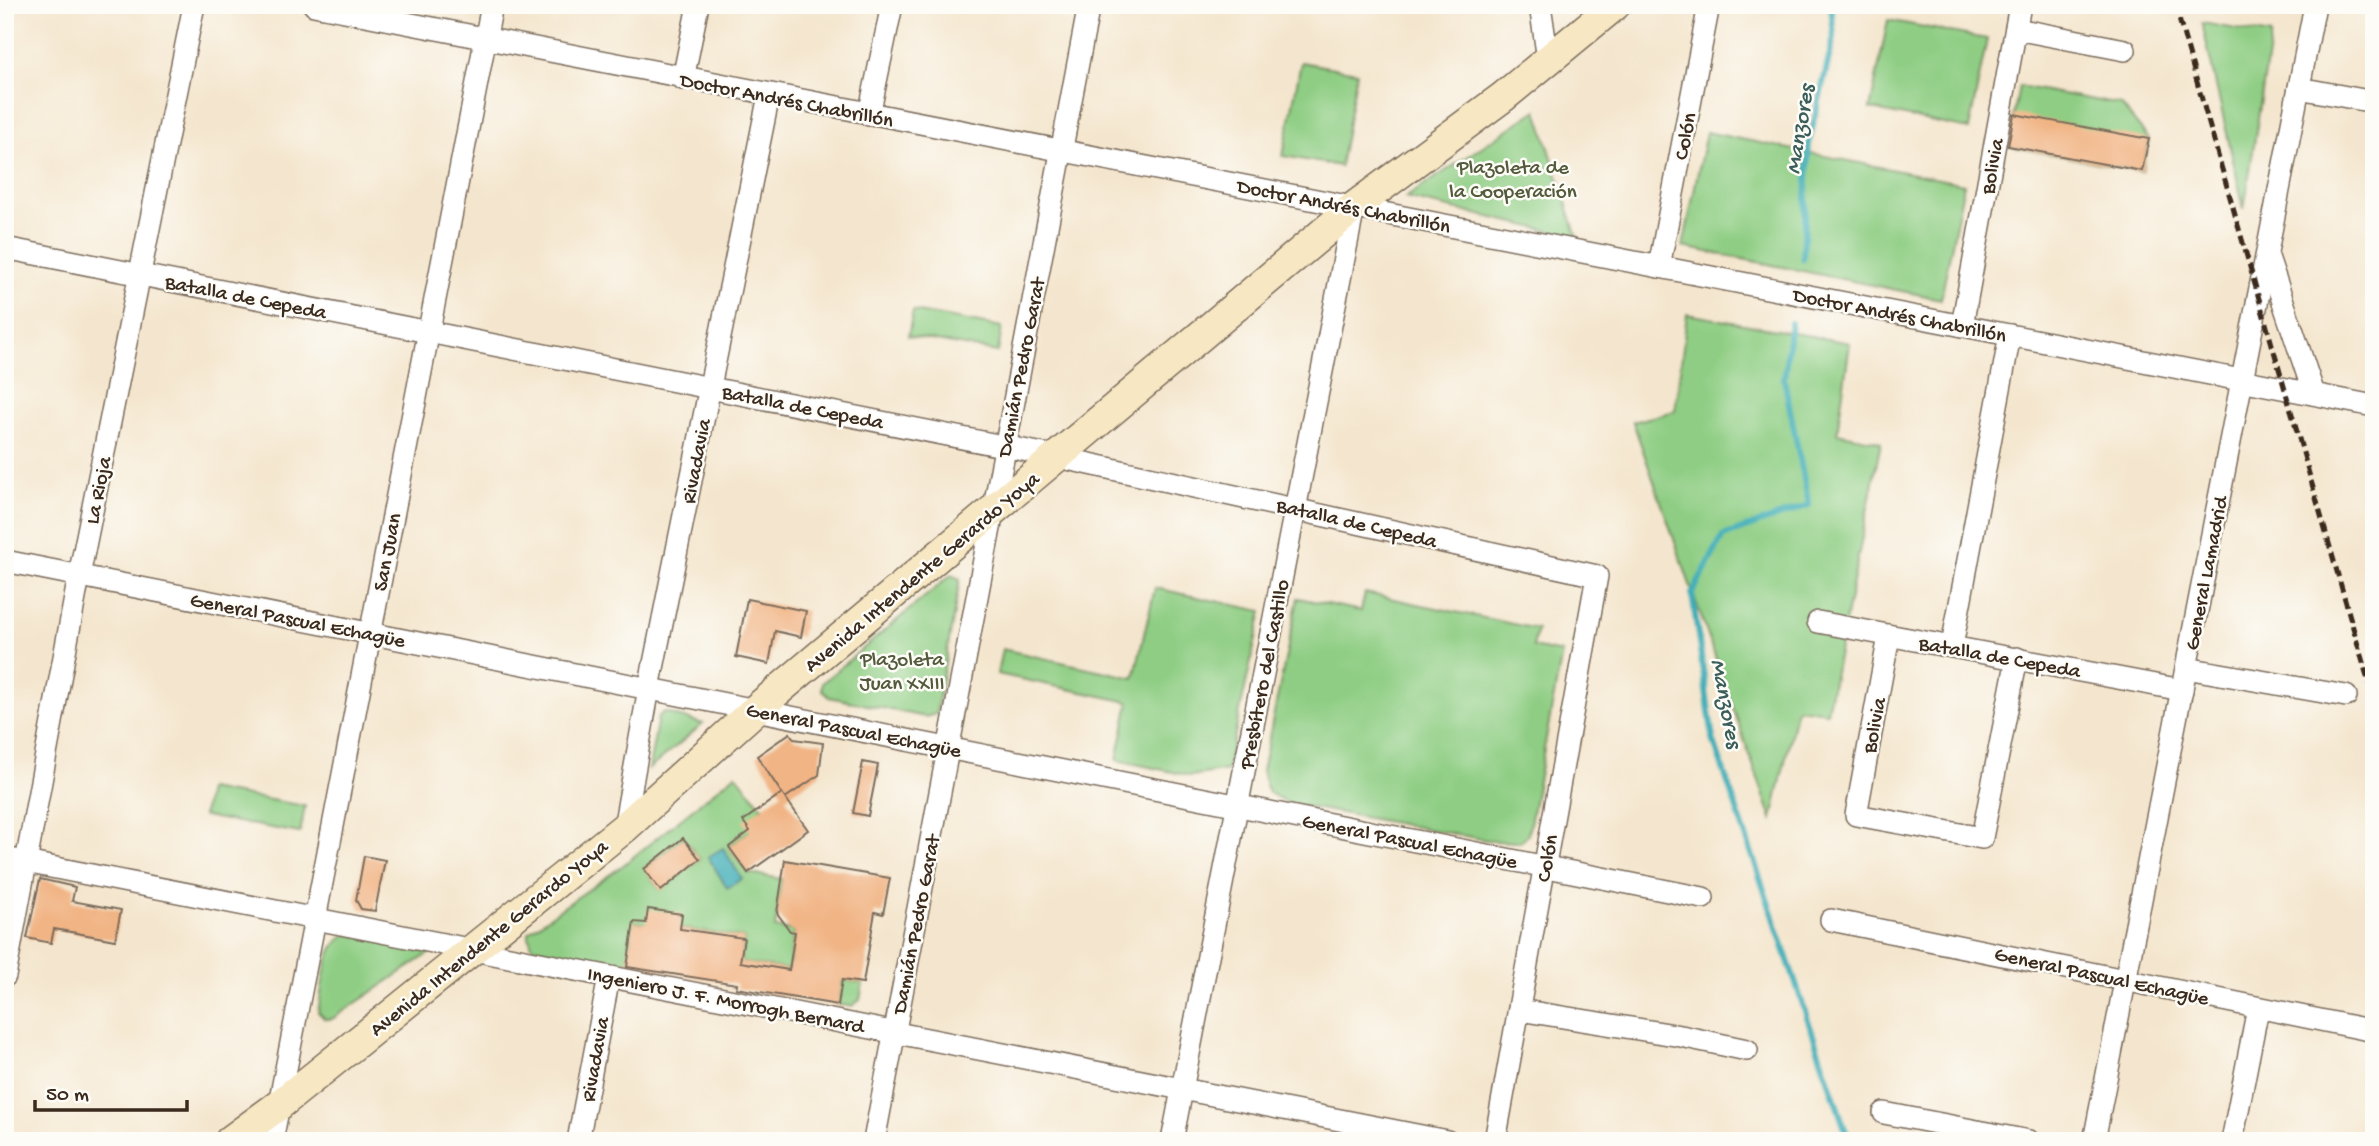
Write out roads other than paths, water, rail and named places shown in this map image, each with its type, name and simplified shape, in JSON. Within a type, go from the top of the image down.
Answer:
[{"type":"main road","name":"Avenida Intendente Gerardo Yoya","points":[[230,1141],[279,1105],[624,828],[755,709],[1354,207],[1548,60],[1615,5]]},
{"type":"street","name":"La Rioja","points":[[5,976],[79,576],[194,5]]},
{"type":"street","name":"Doctor Andrés Chabrillón","points":[[313,5],[2374,406]]},
{"type":"street","name":"San Juan","points":[[272,1141],[492,5]]},
{"type":"street","points":[[683,79],[698,5]]},
{"type":"street","points":[[869,115],[892,5]]},
{"type":"street","name":"Damián Pedro Garat","points":[[874,1141],[1089,5]]},
{"type":"street","points":[[1540,5],[1548,60]]},
{"type":"street","name":"Colón","points":[[1659,267],[1709,5]]},
{"type":"street","name":"Bolivia","points":[[1962,326],[2020,5]]},
{"type":"street","name":"General Lamadrid","points":[[2094,1141],[2315,5]]},
{"type":"street","points":[[2016,29],[2125,50]]},
{"type":"street","points":[[2299,88],[2374,102]]},
{"type":"street","name":"Rivadavia","points":[[624,828],[649,688],[769,95]]},
{"type":"street","name":"Presbítero del Castillo","points":[[1172,1141],[1354,207]]},
{"type":"street","name":"Batalla de Cepeda","points":[[5,248],[1005,446],[1597,576]]},
{"type":"street","points":[[2267,254],[2314,394]]},
{"type":"street","points":[[1952,646],[2010,335]]},
{"type":"street","name":"General Pascual Echagüe","points":[[5,561],[1703,898]]},
{"type":"street","name":"Colón","points":[[1495,1141],[1597,576]]},
{"type":"street","name":"Batalla de Cepeda","points":[[1818,622],[2182,690]]},
{"type":"street","name":"Bolivia","points":[[1889,636],[1856,815],[1982,838],[2017,658]]},
{"type":"street","points":[[2186,668],[2346,696]]},
{"type":"street","name":"Ingeniero J. F. Morrogh Bernard","points":[[5,858],[1447,1141]]},
{"type":"street","name":"General Pascual Echagüe","points":[[1831,920],[2374,1031]]},
{"type":"street","name":"Rivadavia","points":[[578,1141],[609,976]]},
{"type":"street","points":[[2232,1141],[2258,1008]]},
{"type":"street","points":[[1519,1010],[1681,1036],[1746,1051]]},
{"type":"street","points":[[1884,1113],[2029,1141]]},
{"type":"water","points":[[723,848],[742,879],[727,888],[708,857]]},
{"type":"waterway","name":"Manzores","points":[[1803,259],[1809,142],[1834,37],[1831,5]]},
{"type":"waterway","name":"Manzores","points":[[1791,323],[1784,379],[1809,505],[1723,536],[1692,594],[1713,739],[1849,1141]]},
{"type":"railway","points":[[2175,5],[2374,701]]},
{"type":"park label","name":"Plazoleta de la Cooperación","points":[[1513,178]]},
{"type":"park label","name":"Plazoleta Juan XXIII","points":[[902,670]]}]
